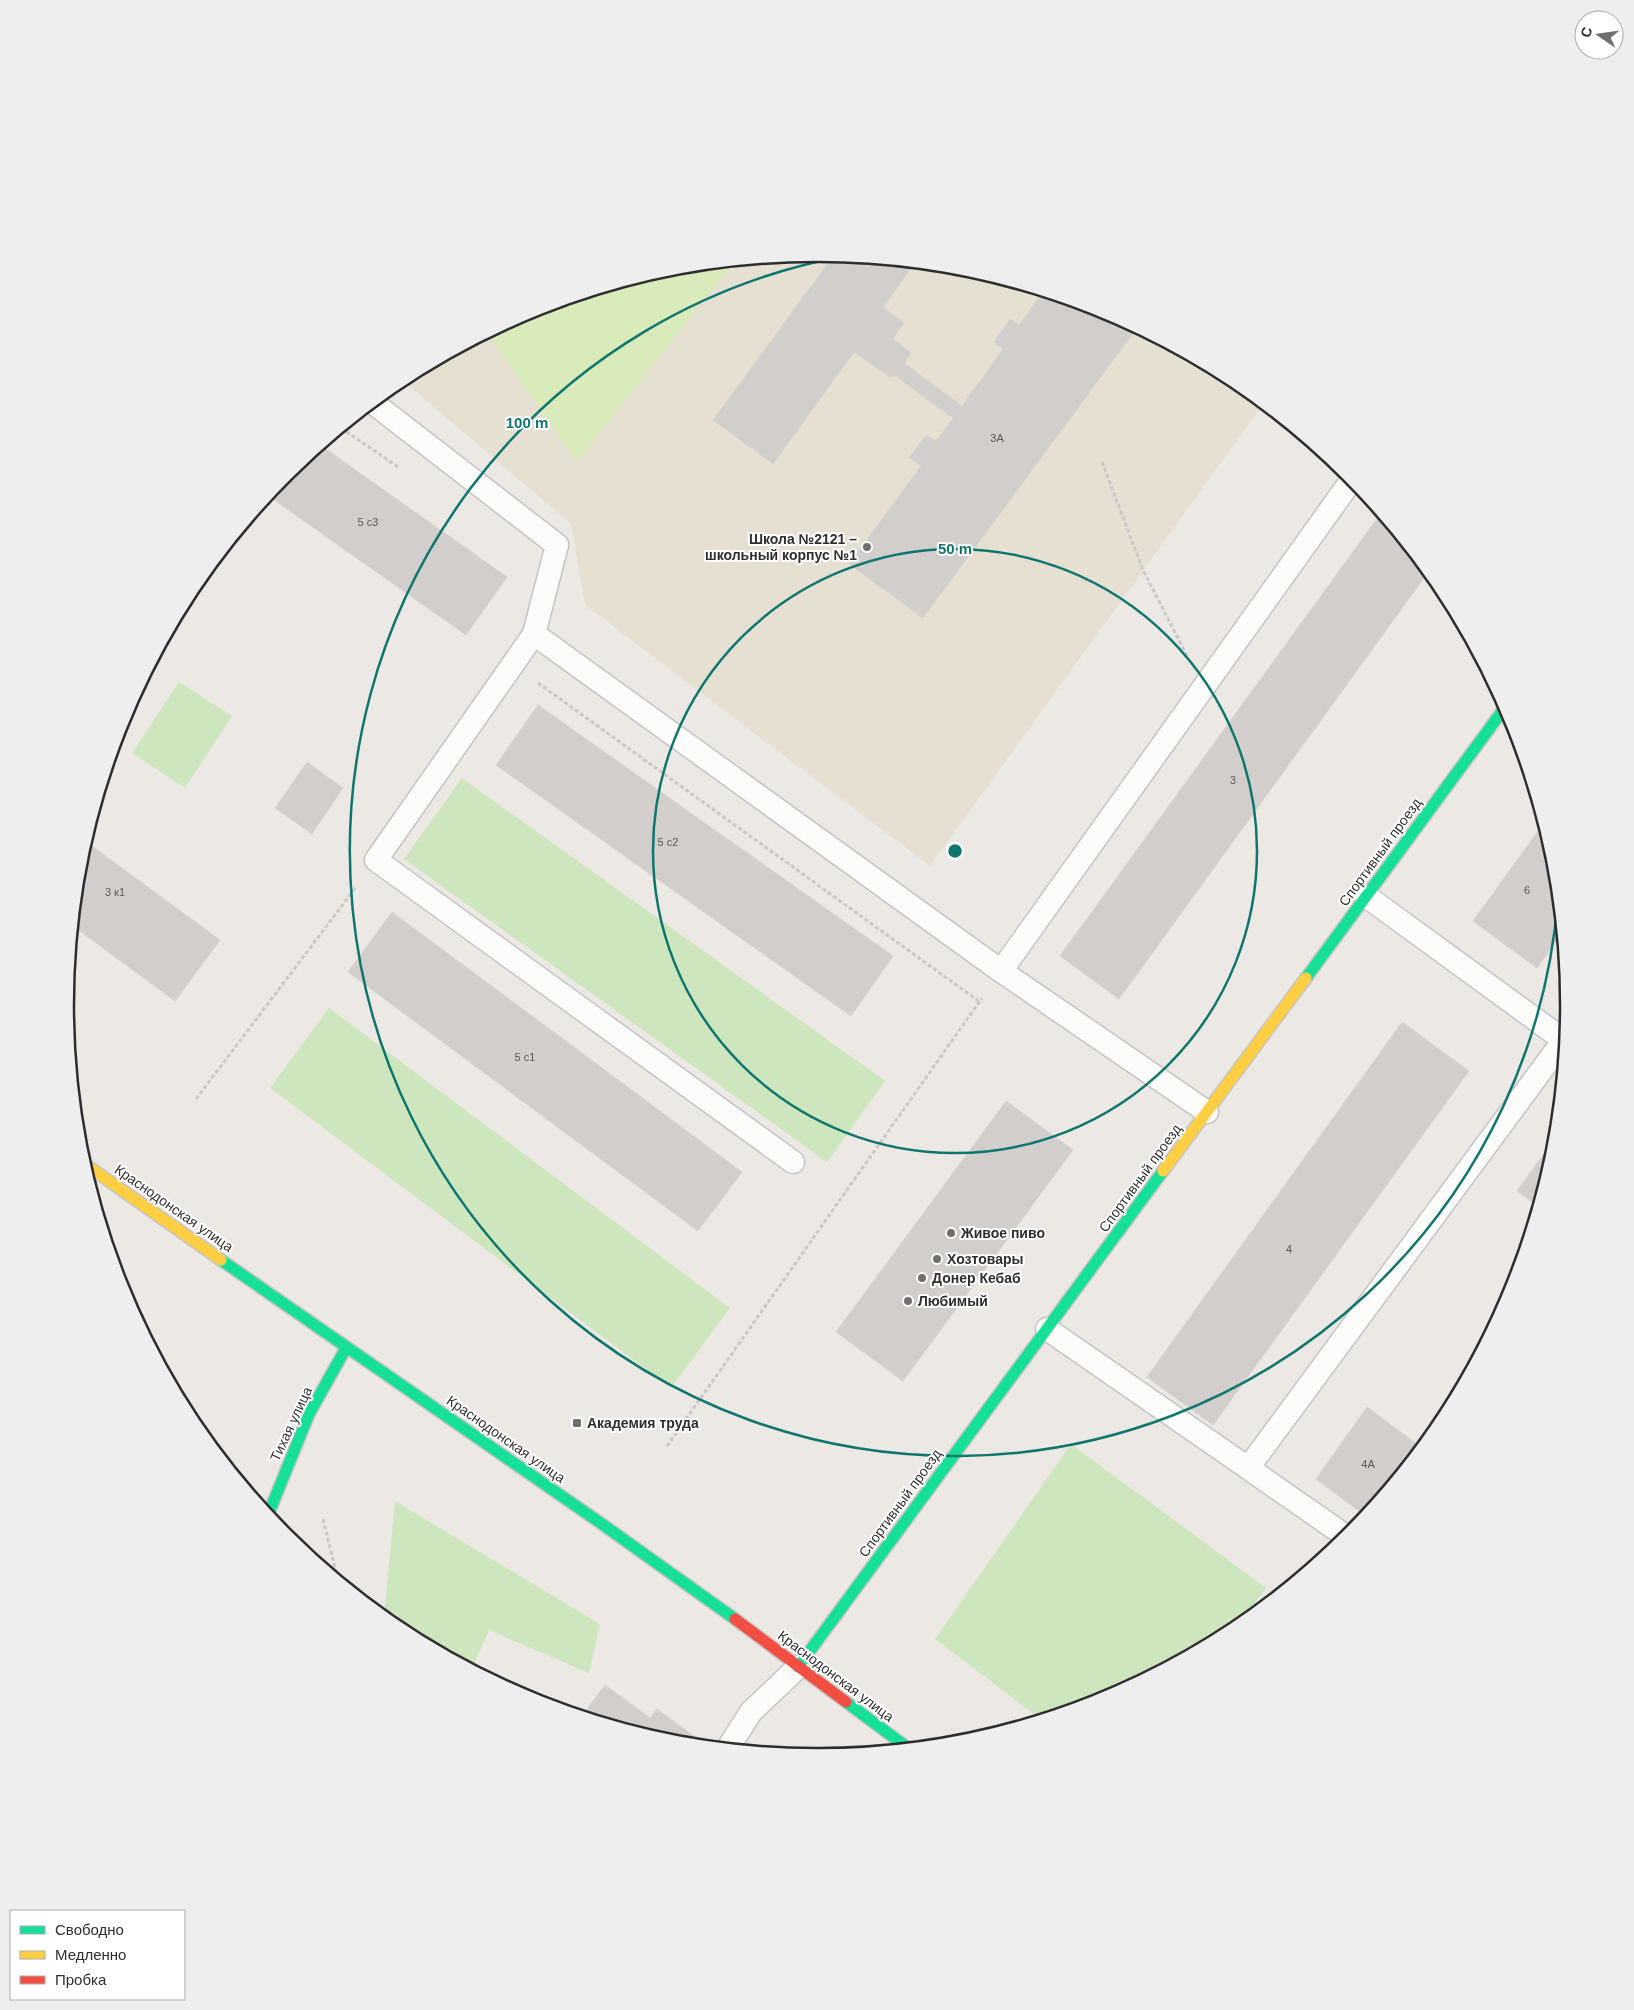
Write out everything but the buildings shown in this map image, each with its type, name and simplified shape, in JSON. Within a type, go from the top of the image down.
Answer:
[{"type":"street","name":"Спортивный проезд","points":[[798,1667],[1501,713]]},
{"type":"street","name":"Краснодонская улица","points":[[93,1169],[346,1348],[602,1524],[902,1743]]},
{"type":"street","name":"Тихая улица","points":[[271,1509],[309,1414],[346,1348]]},
{"type":"lane","points":[[377,406],[557,545],[534,634],[376,860],[793,1162]]},
{"type":"lane","points":[[1001,971],[1348,485]]},
{"type":"lane","points":[[534,634],[1001,971],[1207,1112]]},
{"type":"lane","points":[[1366,896],[1559,1036]]},
{"type":"lane","points":[[1248,1468],[1559,1048]]},
{"type":"lane","points":[[1047,1329],[1340,1533]]},
{"type":"lane","points":[[731,1743],[751,1712],[798,1667]]},
{"type":"path","points":[[1102,462],[1143,570],[1204,688]]},
{"type":"path","points":[[513,665],[980,1002]]},
{"type":"path","points":[[196,1099],[376,860]]},
{"type":"path","points":[[667,1446],[1001,971]]},
{"type":"path","points":[[323,1519],[336,1571]]},
{"type":"shaded area","name":"Школа №2121 – школьный корпус №1","points":[[817,262],[866,263],[962,276],[1056,301],[1146,338],[1189,361],[1260,409],[930,866],[585,605],[571,524],[408,385],[445,361],[488,338],[533,318],[578,301],[672,276],[768,263]]},
{"type":"green space","points":[[729,267],[577,462],[490,337],[578,301],[625,287],[672,276]]},
{"type":"green space","points":[[179,682],[232,716],[185,788],[132,753]]},
{"type":"green space","points":[[462,778],[885,1081],[827,1162],[404,859]]},
{"type":"green space","points":[[329,1008],[730,1308],[671,1388],[270,1088]]},
{"type":"green space","points":[[1071,1444],[1266,1588],[1252,1607],[1189,1649],[1146,1672],[1101,1692],[1036,1715],[935,1639]]},
{"type":"green space","points":[[395,1501],[600,1624],[589,1673],[489,1630],[474,1664],[445,1649],[385,1609]]},
{"type":"traffic: fast","points":[[1306,978],[1501,713]]},
{"type":"traffic: fast","points":[[798,1667],[1163,1171]]},
{"type":"traffic: fast","points":[[221,1260],[602,1524],[735,1619]]},
{"type":"traffic: fast","points":[[271,1509],[309,1414],[346,1348]]},
{"type":"traffic: fast","points":[[846,1702],[902,1743]]},
{"type":"traffic: slow","points":[[1163,1171],[1306,978]]},
{"type":"traffic: slow","points":[[93,1169],[221,1260]]},
{"type":"traffic: jam","points":[[735,1619],[846,1702]]},
{"type":"place","name":"Школа №2121 – школьный корпус №1","points":[[867,547]]},
{"type":"place","name":"Живое пиво","points":[[951,1233]]},
{"type":"place","name":"Хозтовары","points":[[937,1259]]},
{"type":"place","name":"Донер Кебаб","points":[[922,1278]]},
{"type":"place","name":"Любимый","points":[[908,1301]]},
{"type":"place","name":"Академия труда","points":[[577,1423]]}]
